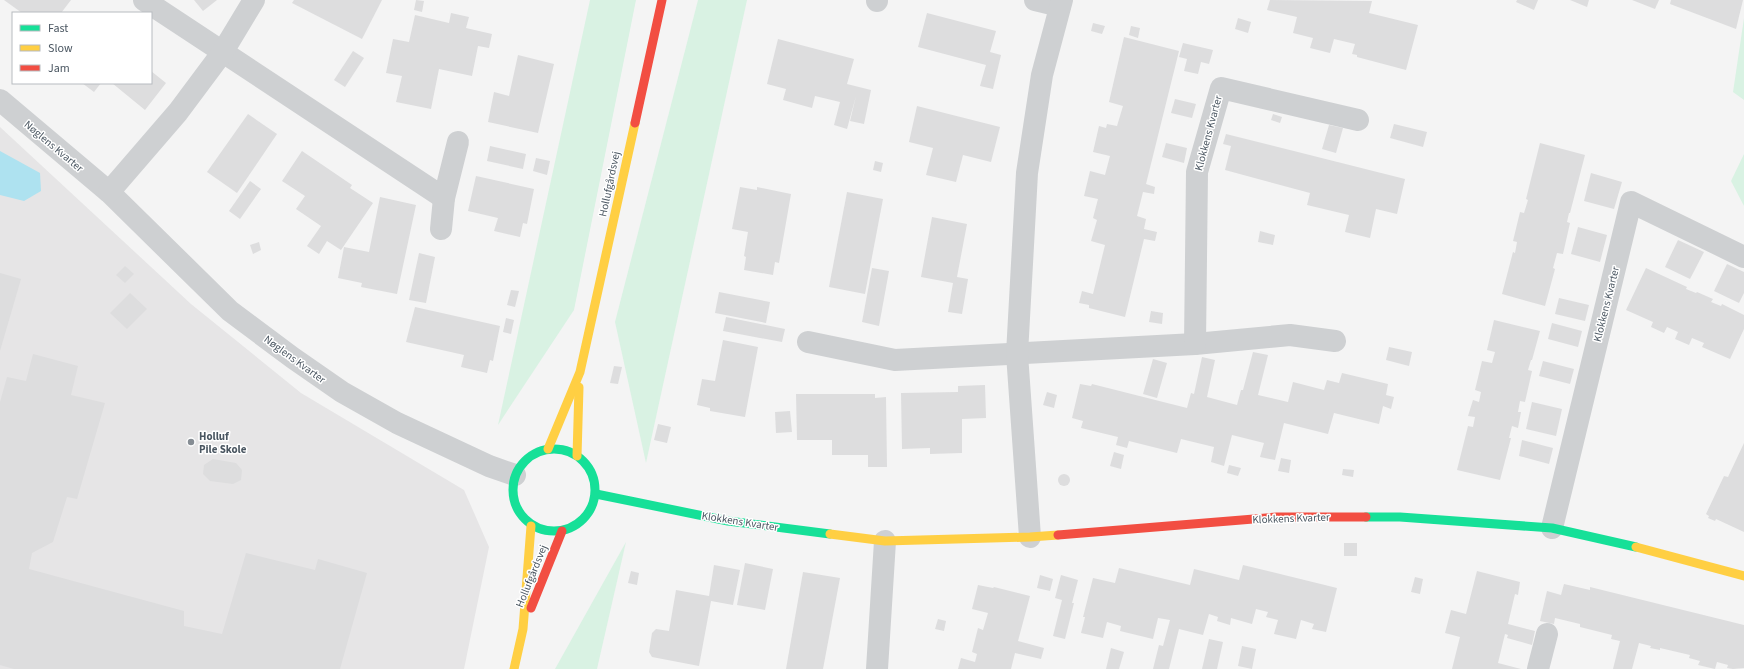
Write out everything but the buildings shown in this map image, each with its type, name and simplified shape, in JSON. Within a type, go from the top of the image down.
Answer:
[{"type":"street","points":[[144,0],[222,53],[444,198]]},
{"type":"street","points":[[109,192],[178,112],[222,53],[254,0]]},
{"type":"street","name":"Hollufgårdsvej","points":[[548,449],[580,372],[662,0]]},
{"type":"street","points":[[1030,537],[1017,354],[1027,173],[1042,75],[1061,3],[1034,0]]},
{"type":"street","name":"Klokkens Kvarter","points":[[1195,344],[1197,172],[1221,88],[1358,120]]},
{"type":"street","name":"Nøglens Kvarter","points":[[0,100],[109,192],[230,311],[293,358],[342,392],[397,423],[489,466],[515,475]]},
{"type":"street","points":[[441,229],[444,198],[458,142]]},
{"type":"street","name":"Klokkens Kvarter","points":[[1552,528],[1631,202],[1744,257]]},
{"type":"street","points":[[808,342],[895,360],[1195,344],[1290,335],[1335,341]]},
{"type":"street","name":"Hollufgårdsvej","points":[[577,456],[580,372]]},
{"type":"street","points":[[548,449],[558,449],[577,456],[592,472],[595,483],[596,494],[592,507],[585,519],[575,527],[562,531],[541,530],[531,526],[521,516],[514,503],[512,490],[515,475],[520,466],[528,458],[548,449]]},
{"type":"street","name":"Klokkens Kvarter","points":[[596,494],[728,521],[885,541],[1030,537],[1277,517],[1400,517],[1552,528],[1619,542],[1744,576]]},
{"type":"street","name":"Hollufgårdsvej","points":[[514,669],[523,629],[531,526]]},
{"type":"street","name":"Hollufgårdsvej","points":[[523,629],[562,531]]},
{"type":"street","points":[[876,669],[885,541]]},
{"type":"street","points":[[1538,669],[1547,634]]},
{"type":"shaded area","name":"Holluf Pile Skole","points":[[0,127],[191,304],[301,393],[464,490],[489,547],[464,669],[0,669]]},
{"type":"green space","points":[[590,0],[636,0],[574,310],[498,425]]},
{"type":"green space","points":[[698,0],[747,0],[646,463],[615,322]]},
{"type":"green space","points":[[1744,18],[1744,100],[1733,92]]},
{"type":"green space","points":[[1744,154],[1744,206],[1731,181]]},
{"type":"green space","points":[[626,542],[597,669],[555,669]]},
{"type":"water","points":[[0,151],[40,173],[41,191],[24,201],[0,195]]},
{"type":"traffic: fast","points":[[546,449],[562,449],[577,456],[588,467],[595,482],[595,490],[595,498],[592,506],[583,519],[570,528],[562,531],[546,531],[531,524],[520,513],[513,498],[513,482],[520,467],[531,456],[546,449]]},
{"type":"traffic: fast","points":[[596,494],[728,521],[830,534]]},
{"type":"traffic: fast","points":[[1366,517],[1400,517],[1552,528],[1636,547]]},
{"type":"traffic: slow","points":[[548,449],[580,372],[635,123]]},
{"type":"traffic: slow","points":[[577,456],[579,387]]},
{"type":"traffic: slow","points":[[514,669],[523,629],[531,526]]},
{"type":"traffic: slow","points":[[830,534],[885,541],[1058,535]]},
{"type":"traffic: slow","points":[[1636,547],[1744,576]]},
{"type":"traffic: jam","points":[[635,123],[662,0]]},
{"type":"traffic: jam","points":[[1058,535],[1277,517],[1366,517]]},
{"type":"traffic: jam","points":[[531,608],[562,531]]},
{"type":"place","name":"Holluf Pile Skole","points":[[191,442]]}]
